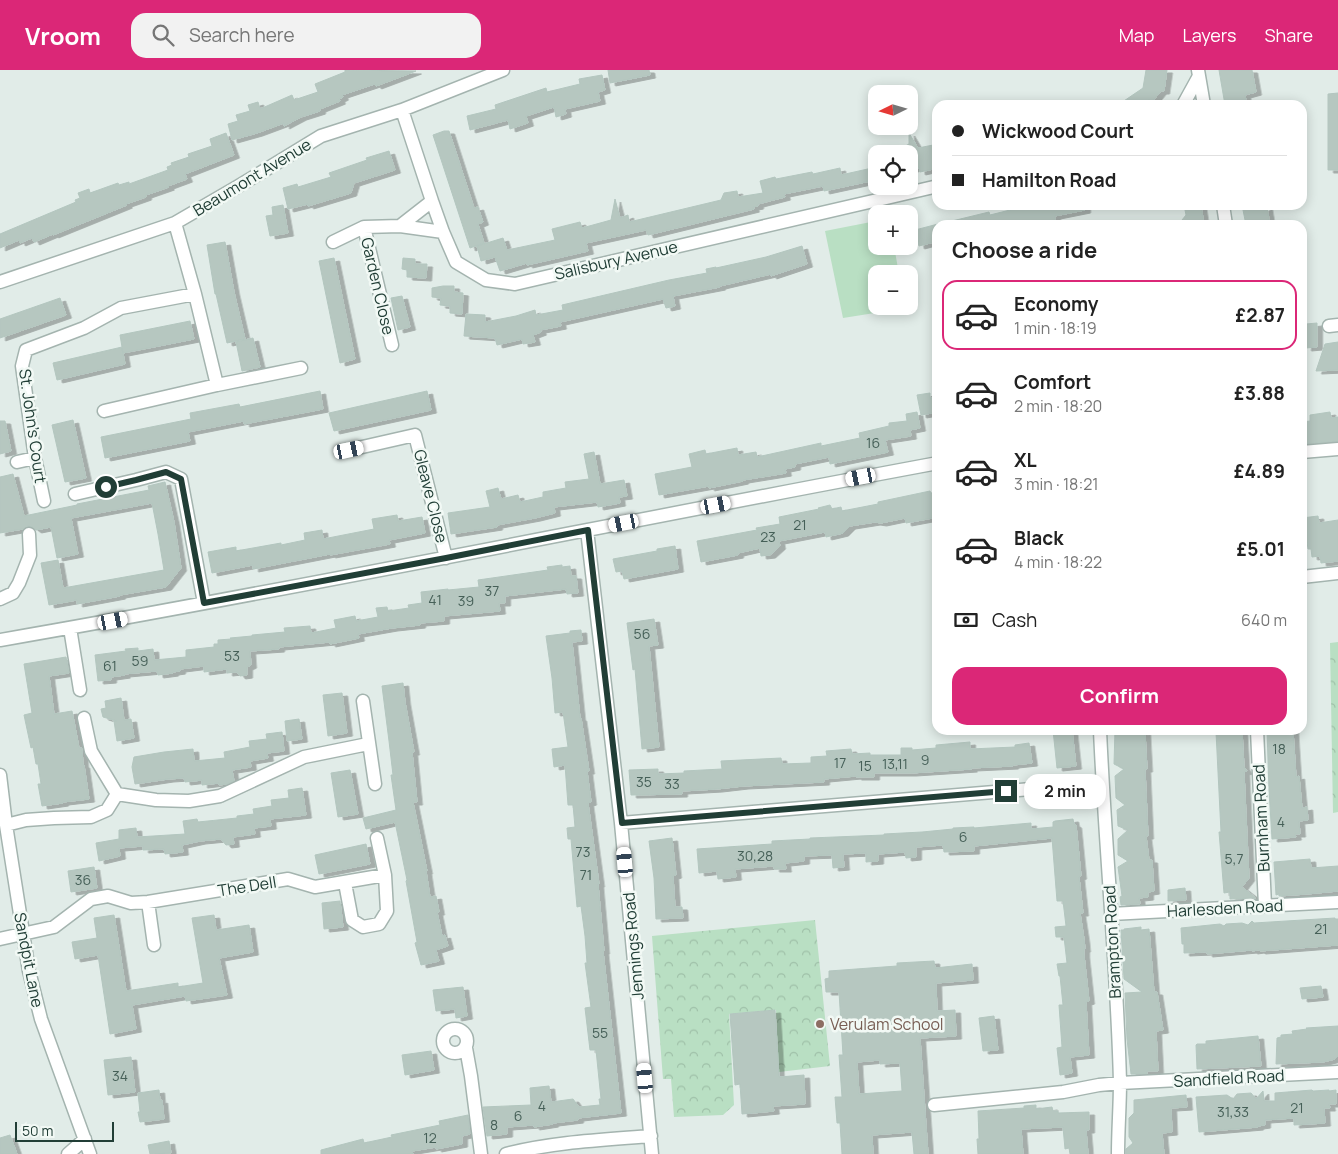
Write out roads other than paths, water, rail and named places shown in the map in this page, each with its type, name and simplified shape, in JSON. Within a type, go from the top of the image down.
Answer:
[{"type":"street","name":"Beaumont Avenue","points":[[0,282],[175,222],[321,136],[402,110],[504,70]]},
{"type":"street","points":[[1185,100],[1198,73]]},
{"type":"street","points":[[1198,73],[1203,100]]},
{"type":"street","name":"Salisbury Avenue","points":[[402,110],[443,232],[456,262],[486,280],[515,284],[932,187]]},
{"type":"street","points":[[400,226],[432,201]]},
{"type":"street","points":[[175,222],[217,384]]},
{"type":"street","name":"Garden Close","points":[[333,242],[364,227],[400,226],[443,232]]},
{"type":"street","name":"Garden Close","points":[[364,227],[392,345]]},
{"type":"street","name":"St. John's Court","points":[[44,500],[35,458],[22,366],[26,350],[84,328],[121,308],[195,294]]},
{"type":"street","points":[[104,411],[217,384],[301,368]]},
{"type":"street","name":"Gleave Close","points":[[349,450],[421,432],[446,558]]},
{"type":"street","points":[[1307,452],[1338,449]]},
{"type":"street","points":[[18,462],[35,458]]},
{"type":"street","points":[[0,640],[446,558],[932,464]]},
{"type":"street","points":[[75,494],[166,472],[181,479],[204,603]]},
{"type":"street","name":"Jennings Road","points":[[588,530],[622,823],[652,1154]]},
{"type":"street","points":[[0,600],[12,593],[19,583],[30,555],[29,534]]},
{"type":"street","points":[[1307,576],[1338,573]]},
{"type":"street","points":[[70,628],[80,690]]},
{"type":"street","points":[[363,701],[374,784]]},
{"type":"street","points":[[84,718],[91,751],[117,794]]},
{"type":"street","name":"Brampton Road","points":[[1100,735],[1120,1083],[1118,1154]]},
{"type":"street","name":"Burnham Road","points":[[1257,735],[1265,906]]},
{"type":"street","points":[[117,794],[156,800],[189,801],[220,796],[304,757],[368,744]]},
{"type":"street","name":"Sandpit Lane","points":[[0,775],[29,971],[42,1019],[90,1154]]},
{"type":"street","points":[[622,823],[1102,783]]},
{"type":"street","points":[[6,825],[26,820],[91,818],[107,810],[117,794]]},
{"type":"street","points":[[345,883],[352,920],[363,927],[379,924],[387,911],[385,875],[377,838]]},
{"type":"street","name":"The Dell","points":[[0,939],[54,927],[91,899],[108,896],[130,903],[148,902],[288,879],[316,888],[385,875]]},
{"type":"street","points":[[148,902],[154,945]]},
{"type":"street","name":"Harlesden Road","points":[[1111,914],[1338,902]]},
{"type":"street","points":[[466,1048],[472,1076],[481,1154]]},
{"type":"street","name":"Sandfield Road","points":[[934,1105],[1063,1092],[1120,1083],[1338,1072]]},
{"type":"street","points":[[506,1154],[574,1142],[651,1136]]},
{"type":"street","points":[[68,1154],[85,1139]]},
{"type":"place","name":"Verulam School","points":[[820,1024]]}]
